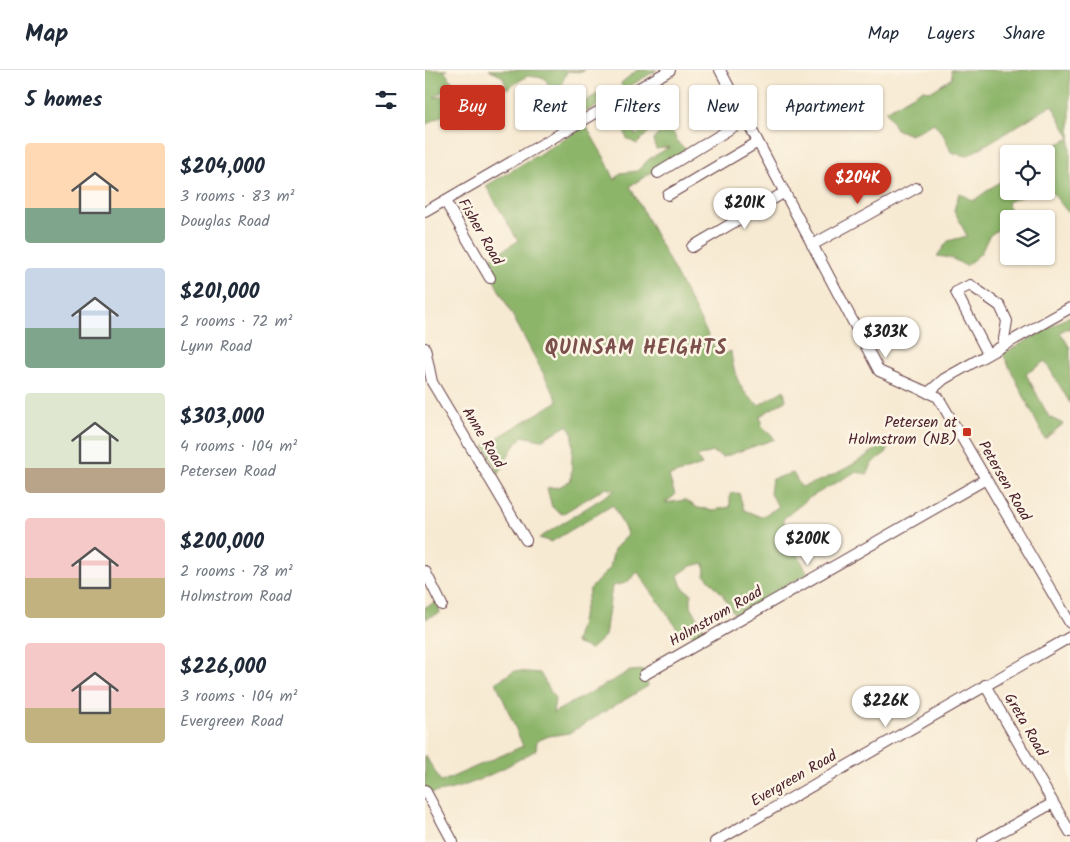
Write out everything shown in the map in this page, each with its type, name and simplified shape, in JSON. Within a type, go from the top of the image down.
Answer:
[{"type":"street","points":[[425,212],[669,70]]},
{"type":"street","name":"Petersen Road","points":[[720,70],[728,85]]},
{"type":"street","points":[[658,172],[728,130]]},
{"type":"street","name":"Petersen Road","points":[[752,130],[879,371],[938,397],[1070,624]]},
{"type":"street","points":[[669,195],[758,142]]},
{"type":"street","points":[[812,244],[916,188]]},
{"type":"street","points":[[692,246],[785,192]]},
{"type":"street","name":"Fisher Road","points":[[445,201],[490,278]]},
{"type":"street","points":[[988,354],[956,292],[970,285],[1000,306],[1007,321],[1003,345]]},
{"type":"street","points":[[928,393],[944,379],[1070,308]]},
{"type":"street","name":"Anne Road","points":[[425,348],[432,382],[526,540]]},
{"type":"street","name":"Holmstrom Road","points":[[644,676],[986,479]]},
{"type":"street","points":[[425,572],[442,605]]},
{"type":"street","name":"Evergreen Road","points":[[715,842],[1070,636]]},
{"type":"street","name":"Greta Road","points":[[985,685],[1070,832]]},
{"type":"street","points":[[425,790],[453,842]]},
{"type":"street","points":[[983,842],[1053,803]]},
{"type":"green space","points":[[425,70],[447,70],[444,71],[453,83],[450,85],[440,85],[440,93],[434,98],[440,96],[440,117],[425,125]]},
{"type":"green space","points":[[489,70],[585,70],[582,72],[567,71],[563,85],[548,85],[545,78],[527,76],[507,89],[503,77]]},
{"type":"green space","points":[[637,70],[657,70],[632,85],[622,85],[621,83]]},
{"type":"green space","points":[[951,70],[1070,70],[1070,138],[1052,105],[967,156],[951,152],[944,136],[934,123],[910,135],[896,129],[886,111],[922,90],[932,91],[952,78]]},
{"type":"green space","points":[[596,95],[596,106],[586,112],[586,101]]},
{"type":"green space","points":[[586,126],[615,180],[620,173],[637,171],[649,159],[670,147],[656,149],[653,140],[662,130],[672,130],[679,144],[687,150],[630,186],[719,356],[731,351],[736,374],[742,389],[759,405],[784,390],[786,400],[760,416],[762,427],[775,439],[723,457],[712,452],[697,457],[702,465],[669,476],[675,495],[665,503],[685,500],[698,508],[714,510],[730,507],[730,494],[739,493],[744,510],[761,517],[779,507],[770,494],[772,479],[793,473],[801,487],[824,479],[846,468],[887,441],[887,452],[872,463],[868,474],[855,472],[809,498],[783,519],[793,545],[808,574],[735,615],[722,594],[705,575],[704,563],[691,566],[678,575],[682,587],[691,594],[691,606],[706,632],[696,640],[691,632],[681,636],[638,572],[626,583],[612,586],[605,636],[591,649],[575,643],[590,589],[610,568],[614,549],[628,535],[613,505],[551,542],[539,538],[615,490],[605,488],[562,514],[552,507],[547,488],[559,487],[571,480],[573,435],[568,425],[541,440],[522,436],[510,452],[499,474],[484,446],[558,401],[484,262],[518,241],[486,186],[579,130],[586,130]]},
{"type":"green space","points":[[624,130],[634,130],[636,136],[642,130],[651,130],[637,144],[627,139]]},
{"type":"green space","points":[[1070,138],[1070,215],[1055,196],[1055,146]]},
{"type":"green space","points":[[1000,182],[1000,200],[1012,200],[1007,202],[1009,210],[1000,210],[1000,228],[989,236],[981,253],[966,266],[951,258],[937,256],[948,241],[967,236],[954,210],[959,193],[973,201]]},
{"type":"green space","points":[[1070,316],[1070,331],[1068,328],[1060,332],[1070,348],[1070,403],[1045,361],[1026,374],[1049,417],[1063,424],[1045,439],[1003,354]]},
{"type":"green space","points":[[437,602],[440,613],[425,619],[425,607]]},
{"type":"green space","points":[[644,670],[648,686],[569,733],[549,736],[537,741],[536,750],[511,764],[472,783],[445,791],[430,793],[425,787],[425,755],[441,782],[523,746],[496,682],[515,671],[540,673],[555,699],[553,713],[630,671]]},
{"type":"place","name":"Petersen at Holmstrom (NB)","points":[[967,432]]},
{"type":"district","name":"QUINSAM HEIGHTS","points":[[636,349]]}]
